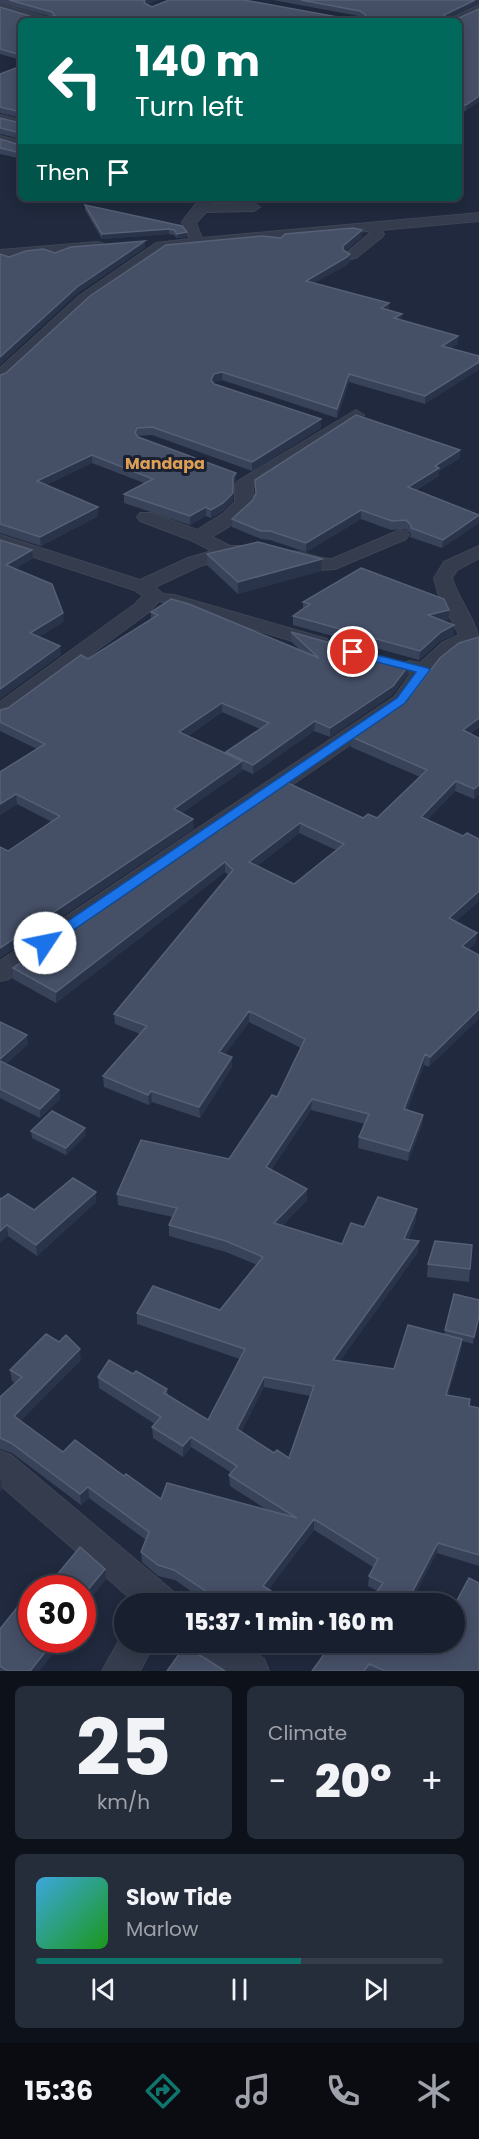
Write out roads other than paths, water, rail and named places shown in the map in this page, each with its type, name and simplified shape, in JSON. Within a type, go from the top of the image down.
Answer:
[{"type":"street","points":[[0,7],[38,18]]},
{"type":"street","points":[[457,18],[479,8]]},
{"type":"street","points":[[0,118],[18,122]]},
{"type":"street","points":[[0,140],[18,144]]},
{"type":"street","points":[[193,234],[200,208],[208,201]]},
{"type":"street","points":[[200,208],[254,207]]},
{"type":"street","points":[[137,243],[193,234],[372,227],[479,218]]},
{"type":"street","points":[[351,255],[377,234],[372,227]]},
{"type":"street","points":[[4,369],[84,299],[161,246],[193,234]]},
{"type":"street","points":[[0,254],[114,244]]},
{"type":"street","points":[[199,537],[230,517],[244,503],[244,485],[356,415]]},
{"type":"street","points":[[317,419],[339,426]]},
{"type":"street","points":[[231,471],[253,479]]},
{"type":"street","points":[[146,517],[199,537],[228,552]]},
{"type":"street","points":[[275,550],[321,565],[335,564],[400,535]]},
{"type":"street","points":[[0,540],[148,591],[342,649]]},
{"type":"street","points":[[0,712],[142,608],[148,591],[194,562],[253,546]]},
{"type":"street","points":[[0,973],[401,701],[424,670],[458,640],[475,638],[447,593],[443,578],[450,566],[479,551]]},
{"type":"street","points":[[393,662],[424,670]]},
{"type":"street","points":[[0,1466],[151,1593]]},
{"type":"street","points":[[120,1671],[131,1653]]},
{"type":"street","points":[[228,1653],[250,1671]]},
{"type":"district","name":"Mandapa","points":[[165,463]]}]
